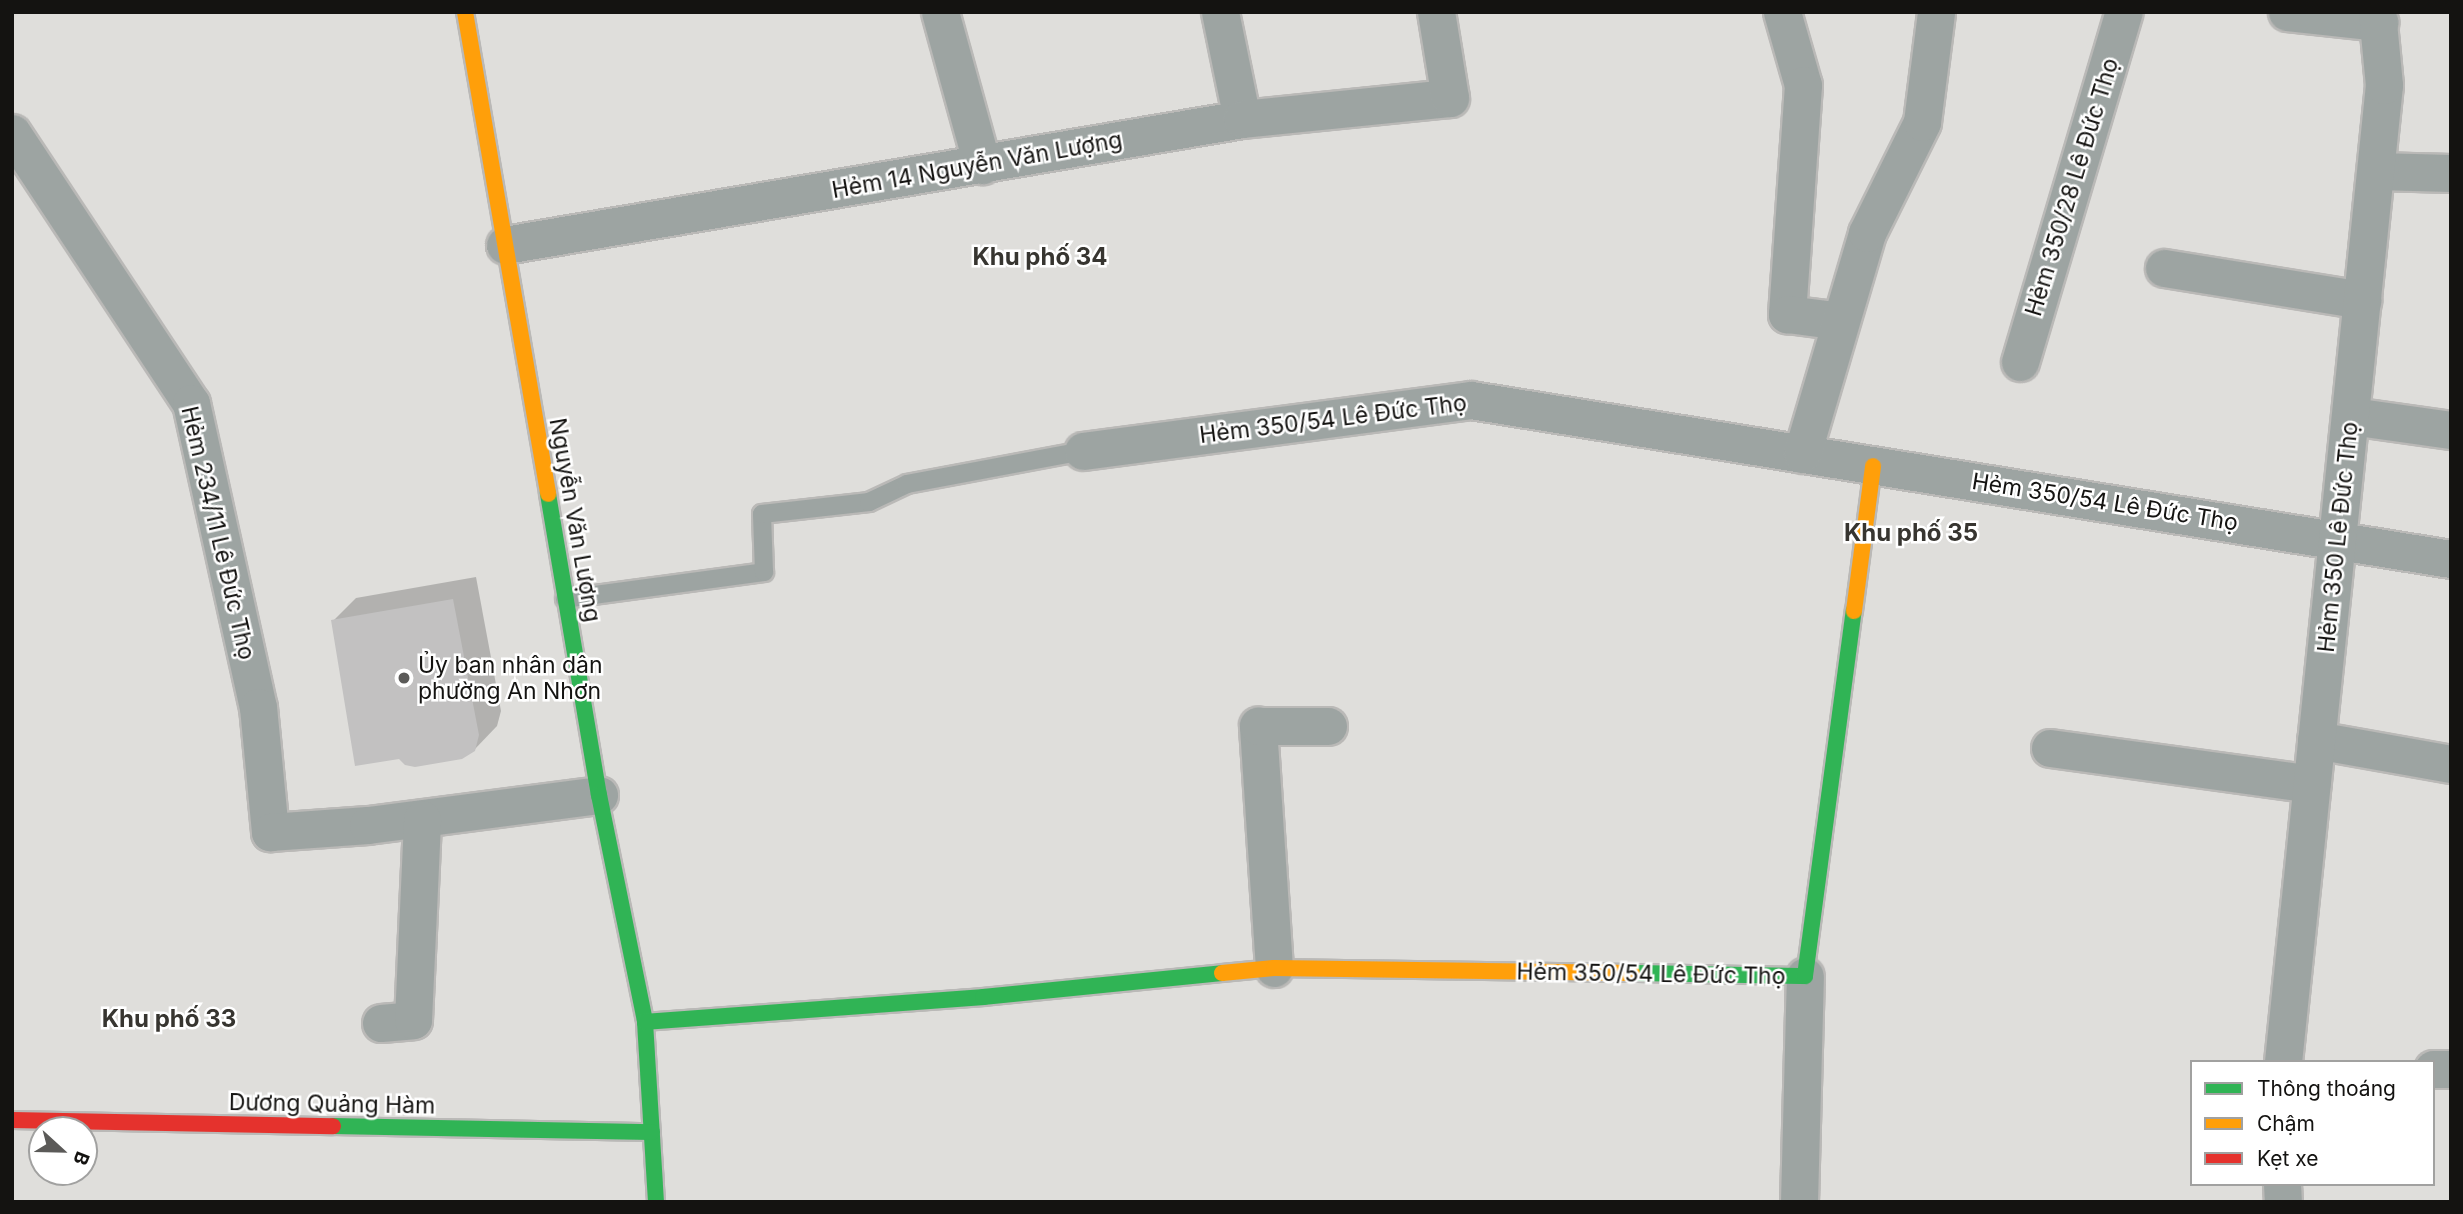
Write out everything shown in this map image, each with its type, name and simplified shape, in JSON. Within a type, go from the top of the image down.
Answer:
[{"type":"street","name":"Nguyễn Văn Lượng","points":[[465,12],[599,795],[645,1022],[656,1202]]},
{"type":"street","points":[[940,12],[982,165]]},
{"type":"street","points":[[1220,12],[1242,119]]},
{"type":"street","name":"Hẻm 14 Nguyễn Văn Lượng","points":[[505,245],[1242,119],[1450,98],[1436,12]]},
{"type":"street","points":[[1782,12],[1803,85],[1787,314],[1841,321]]},
{"type":"street","points":[[1802,454],[1867,233],[1922,122],[1936,12]]},
{"type":"street","name":"Hẻm 350/28 Lê Đức Thọ","points":[[2020,362],[2124,12]]},
{"type":"street","points":[[2287,12],[2378,17]]},
{"type":"street","name":"Hẻm 350 Lê Đức Thọ","points":[[2283,1060],[2384,85],[2378,17]]},
{"type":"street","name":"Hẻm 234/11 Lê Đức Thọ","points":[[12,133],[191,403],[258,707],[271,832],[422,818],[599,795]]},
{"type":"street","points":[[2376,171],[2451,173]]},
{"type":"street","points":[[2164,268],[2362,300]]},
{"type":"street","name":"Hẻm 350/54 Lê Đức Thọ","points":[[1083,451],[1471,400],[2451,559]]},
{"type":"street","points":[[2351,416],[2451,430]]},
{"type":"street","name":"Hẻm 350/54 Lê Đức Thọ","points":[[645,1022],[842,1005],[984,998],[1274,968],[1805,976],[1873,466]]},
{"type":"street","points":[[1274,968],[1258,726],[1328,726]]},
{"type":"street","points":[[2316,740],[2451,764]]},
{"type":"street","points":[[2050,748],[2312,783]]},
{"type":"street","points":[[381,1023],[413,1020],[422,818]]},
{"type":"street","points":[[1799,1202],[1805,976]]},
{"type":"street","name":"Dương Quảng Hàm","points":[[12,1121],[652,1132]]},
{"type":"lane","points":[[565,599],[764,572],[762,514],[869,502],[907,484],[1083,451]]},
{"type":"building","name":"Ủy ban nhân dân phường An Nhơn","points":[[453,599],[479,735],[475,751],[462,759],[415,767],[405,765],[399,759],[355,766],[331,620]]},
{"type":"traffic: fast","points":[[548,494],[599,795],[645,1022],[656,1202]]},
{"type":"traffic: fast","points":[[1632,973],[1805,976],[1854,611]]},
{"type":"traffic: fast","points":[[645,1022],[983,997],[1222,973]]},
{"type":"traffic: fast","points":[[333,1126],[652,1132]]},
{"type":"traffic: slow","points":[[465,12],[548,494]]},
{"type":"traffic: slow","points":[[1854,611],[1873,466]]},
{"type":"traffic: slow","points":[[1222,973],[1274,968],[1632,973]]},
{"type":"traffic: jam","points":[[12,1120],[333,1126]]},
{"type":"place","name":"Ủy ban nhân dân phường An Nhơn","points":[[404,678]]},
{"type":"district","name":"Khu phố 34","points":[[1040,257]]},
{"type":"district","name":"Khu phố 35","points":[[1911,533]]},
{"type":"district","name":"Khu phố 33","points":[[169,1019]]}]
